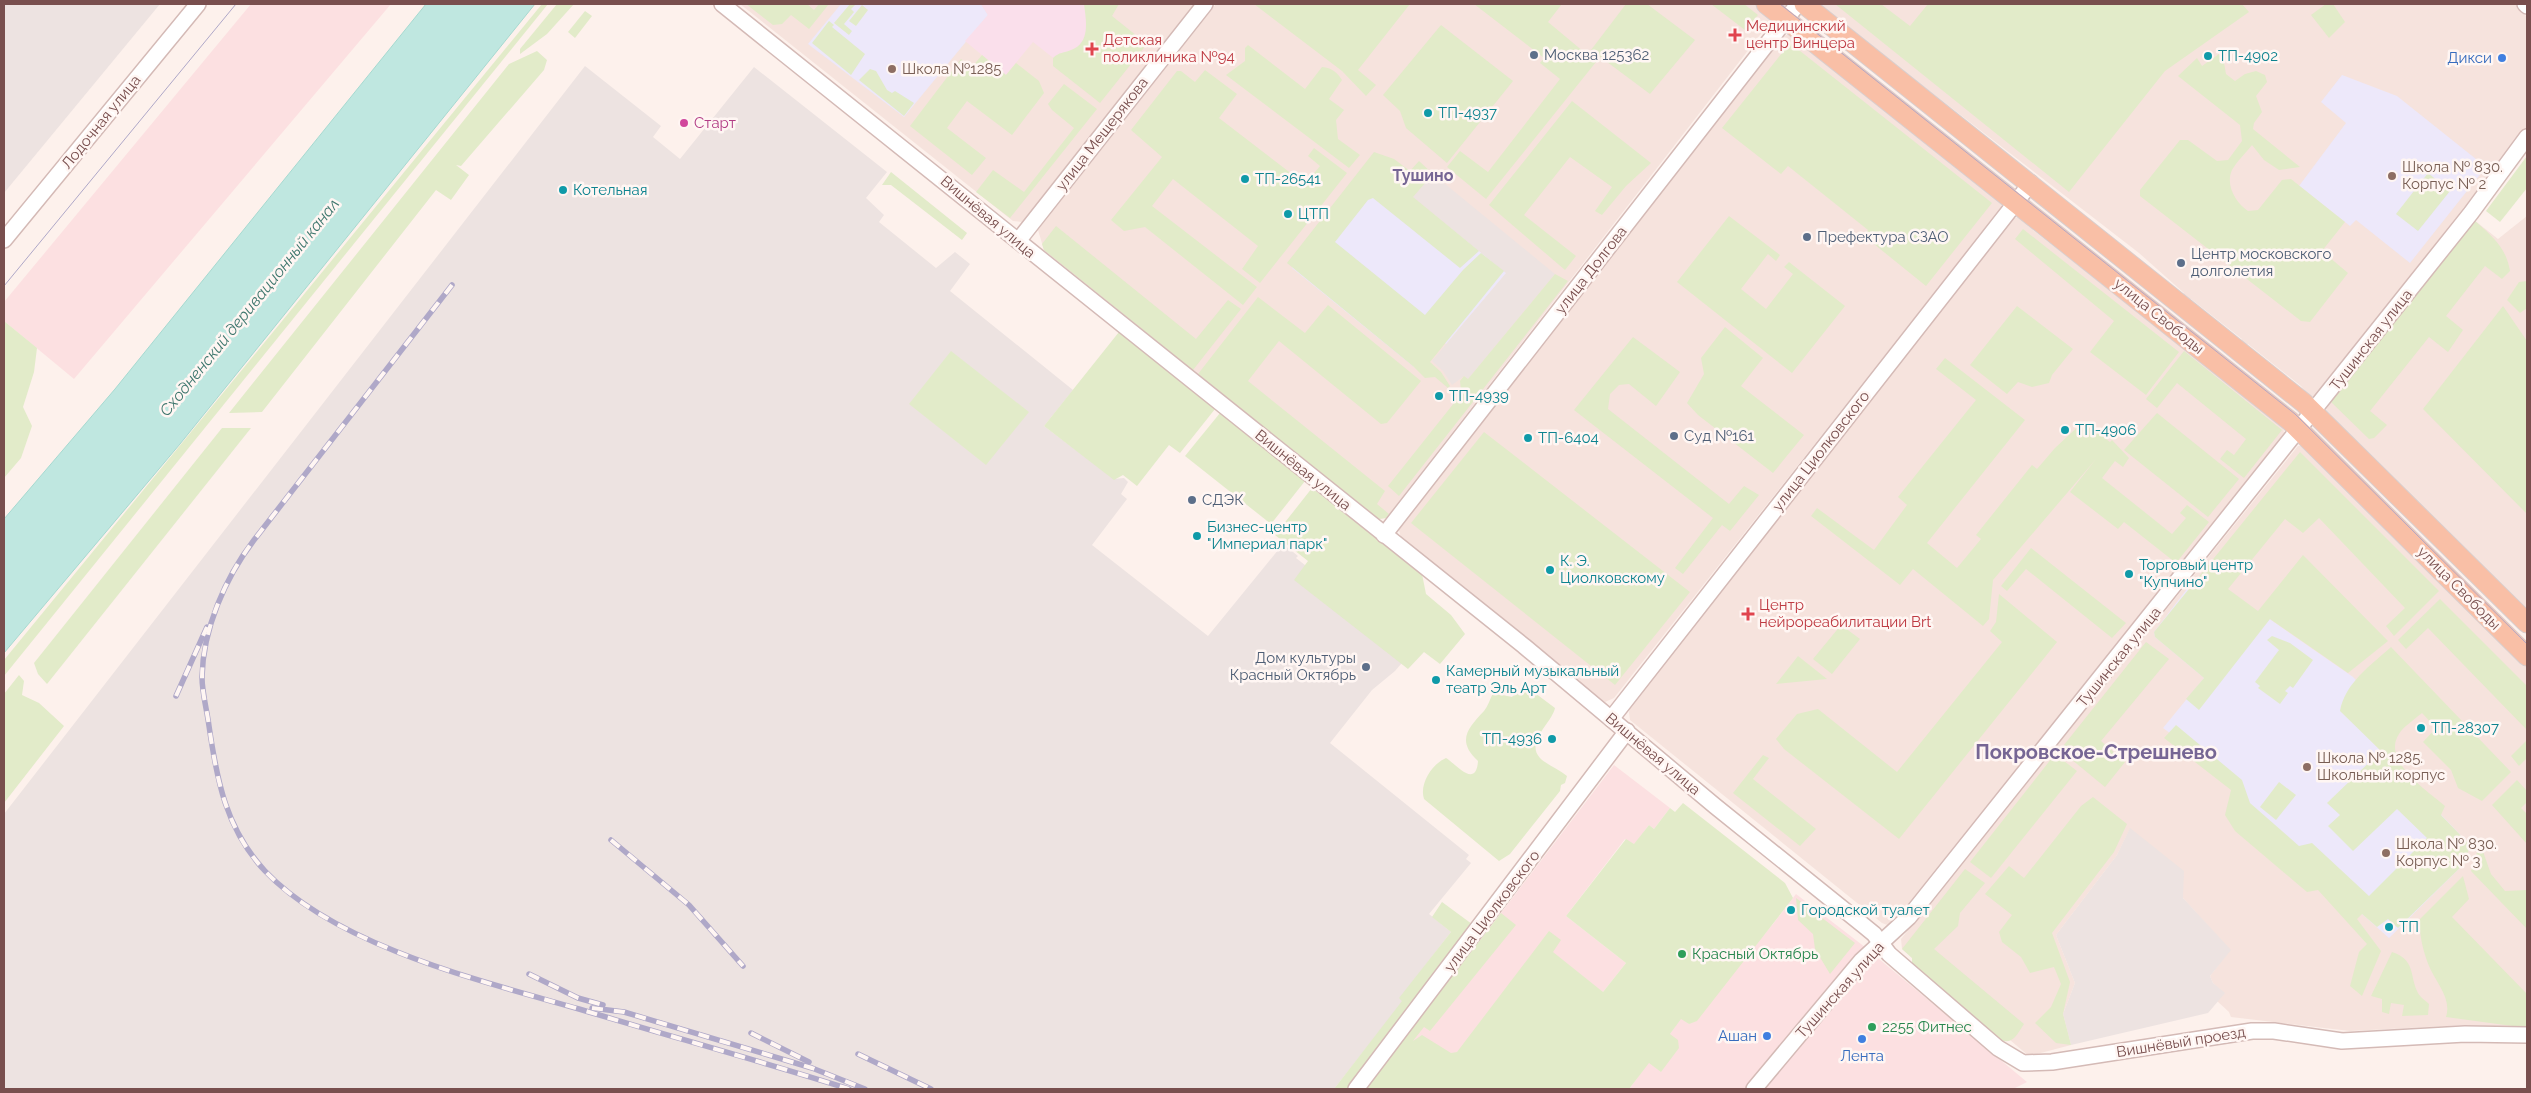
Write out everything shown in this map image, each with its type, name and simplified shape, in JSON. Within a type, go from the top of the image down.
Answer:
[{"type":"main road","name":"улица Свободы","points":[[1766,4],[2299,429],[2527,656]]},
{"type":"main road","name":"улица Свободы","points":[[1804,4],[2031,183],[2314,412],[2527,623]]},
{"type":"street","name":"Лодочная улица","points":[[4,240],[198,4]]},
{"type":"street","name":"Вишнёвая улица","points":[[722,4],[1611,718],[1720,811],[1863,925],[1880,942]]},
{"type":"street","name":"улица Мещерякова","points":[[1018,241],[1204,4]]},
{"type":"street","name":"улица Долгова","points":[[1384,535],[1798,4]]},
{"type":"street","name":"Тушинская улица","points":[[1754,1089],[1831,995],[1880,942],[1909,917],[2314,412],[2471,213],[2527,137]]},
{"type":"street","name":"улица Циолковского","points":[[1611,718],[2031,183]]},
{"type":"street","name":"улица Циолковского","points":[[1356,1089],[1627,731]]},
{"type":"street","name":"Вишнёвый проезд","points":[[1880,942],[1889,954],[1998,1048],[2023,1063],[2052,1062],[2252,1031],[2274,1031],[2342,1041],[2465,1034],[2527,1035]]},
{"type":"shaded area","points":[[4,4],[160,4],[4,193]]},
{"type":"shaded area","points":[[251,4],[391,4],[74,379],[4,321],[4,302]]},
{"type":"shaded area","points":[[740,4],[1194,4],[1022,222],[1013,221]]},
{"type":"shaded area","name":"Школа №1285","points":[[841,4],[981,4],[988,15],[904,117],[808,44]]},
{"type":"shaded area","name":"Детская поликлиника №94","points":[[981,4],[1106,4],[1099,13],[1144,47],[1066,68],[1033,42],[1006,75],[965,41],[988,15]]},
{"type":"shaded area","points":[[1216,4],[1756,4],[1769,15],[1770,22],[1386,518],[1379,519],[1044,250],[1038,230]]},
{"type":"shaded area","points":[[1817,4],[2515,4],[2527,17],[2527,128],[2511,151],[2312,399],[2301,386],[2248,344],[2245,347],[2239,343],[2242,339],[2191,299],[2188,302],[2182,296],[2184,293],[2139,253]]},
{"type":"shaded area","points":[[1788,34],[1793,35],[2003,204],[1614,698],[1605,702],[1401,538],[1399,530],[1781,38]]},
{"type":"shaded area","points":[[585,66],[661,126],[653,137],[680,159],[754,67],[887,172],[866,198],[884,215],[879,222],[936,268],[955,252],[970,264],[950,291],[1073,390],[1044,426],[1114,479],[1124,478],[1128,482],[1121,494],[1127,499],[1092,545],[1208,636],[1283,544],[1298,556],[1296,558],[1413,650],[1395,671],[1372,690],[1330,743],[1469,855],[1466,859],[1471,863],[1429,914],[1451,932],[1400,998],[1403,1001],[1334,1089],[4,1089],[4,814]]},
{"type":"shaded area","name":"Школа № 830. Корпус № 2","points":[[2342,75],[2397,96],[2486,167],[2410,263],[2356,220],[2350,226],[2299,186],[2346,123],[2321,102]]},
{"type":"shaded area","points":[[1374,166],[1506,273],[1446,344],[1438,338],[1414,367],[1292,268]]},
{"type":"shaded area","points":[[1433,174],[1555,274],[1468,379],[1464,376],[1452,385],[1443,371],[1432,361],[1506,273],[1413,197]]},
{"type":"shaded area","points":[[2021,216],[2030,223],[2028,226],[2118,297],[2121,295],[2283,426],[2284,433],[1905,913],[1890,926],[1882,923],[1630,720],[1629,712],[1631,704],[2012,219]]},
{"type":"shaded area","points":[[2527,216],[2527,613],[2326,410],[2328,404],[2474,220],[2498,239]]},
{"type":"shaded area","points":[[2298,446],[2306,446],[2312,450],[2527,665],[2527,1028],[2466,1025],[2350,1031],[2231,1017],[2229,1012],[2217,1001],[2224,993],[2213,983],[2210,976],[2230,950],[2183,898],[2130,829],[2117,855],[2056,935],[2075,983],[2063,1014],[2071,1045],[2029,1056],[1902,949],[1901,939]]},
{"type":"shaded area","name":"Школа № 1285. Школьный корпус","points":[[2187,589],[2258,611],[2353,677],[2381,706],[2359,728],[2470,845],[2465,863],[2389,938],[2239,805],[2238,783],[2163,728],[2204,678],[2155,637],[2154,632]]},
{"type":"shaded area","points":[[1614,765],[1670,808],[1654,829],[1649,825],[1634,845],[1625,839],[1566,916],[1626,963],[1603,992],[1446,1070],[1411,1043],[1460,976],[1501,913]]},
{"type":"shaded area","points":[[2130,828],[2184,871],[2183,898],[2231,950],[2210,976],[2213,983],[2225,993],[2208,1013],[2071,1045],[2063,1014],[2075,983],[2056,935],[2117,855]]},
{"type":"shaded area","points":[[1796,894],[1861,944],[2027,1082],[2013,1089],[1629,1089],[1649,1062],[1661,1071],[1670,1034],[1681,1018],[1689,1024]]},
{"type":"green space","points":[[542,4],[548,4],[4,676],[4,660]]},
{"type":"green space","points":[[557,4],[574,4],[547,34],[520,54],[520,49]]},
{"type":"green space","points":[[746,4],[807,4],[814,10],[819,4],[829,4],[809,29],[791,15],[782,24],[773,25]]},
{"type":"green space","points":[[850,4],[856,4],[851,9],[854,12],[844,24],[852,31],[849,35],[834,23]]},
{"type":"green space","points":[[1084,4],[1119,4],[1112,16],[1147,44],[1100,103],[1053,66],[1053,58],[1055,56],[1077,47],[1082,42],[1086,30]]},
{"type":"green space","points":[[1254,4],[1410,4],[1358,70],[1376,85],[1366,96],[1342,71]]},
{"type":"green space","points":[[1474,4],[1562,4],[1548,22],[1596,62],[1486,199],[1447,167],[1460,151],[1488,172],[1560,79],[1540,63],[1544,58]]},
{"type":"green space","points":[[1626,4],[1647,4],[1695,40],[1650,94],[1591,50]]},
{"type":"green space","points":[[1711,4],[1744,4],[1758,15],[1745,30]]},
{"type":"green space","points":[[1835,4],[1881,4],[1910,26],[1928,4],[2242,4],[2249,12],[2165,71],[2069,192]]},
{"type":"green space","points":[[2326,4],[2333,4],[2345,22],[2329,38],[2311,15]]},
{"type":"green space","points":[[862,5],[868,10],[856,26],[849,21]]},
{"type":"green space","points":[[585,11],[592,16],[575,38],[568,32]]},
{"type":"green space","points":[[829,21],[834,25],[832,27],[865,54],[851,75],[812,43]]},
{"type":"green space","points":[[1441,25],[1513,81],[1447,163],[1406,128],[1400,111],[1383,95]]},
{"type":"green space","points":[[1790,43],[1992,203],[1926,286],[1864,236],[1868,230],[1788,166],[1781,174],[1722,128]]},
{"type":"green space","points":[[1248,45],[1305,89],[1322,67],[1331,69],[1338,75],[1342,80],[1329,99],[1344,110],[1336,120],[1338,139],[1360,155],[1349,168],[1226,75],[1245,61],[1245,48]]},
{"type":"green space","points":[[537,51],[547,60],[544,70],[461,166],[456,165],[469,175],[451,200],[436,190],[262,412],[229,413],[509,64]]},
{"type":"green space","points":[[2219,54],[2223,57],[2226,74],[2235,81],[2245,74],[2256,71],[2265,75],[2267,82],[2256,96],[2262,112],[2254,123],[2253,129],[2300,167],[2279,170],[2264,160],[2252,145],[2234,167],[2230,176],[2233,193],[2239,203],[2248,211],[2258,210],[2282,180],[2291,179],[2345,222],[2322,251],[2348,273],[2310,322],[2301,321],[2140,196],[2140,190],[2180,140],[2188,140],[2217,161],[2228,160],[2242,141],[2240,125],[2178,76],[2197,58],[2202,66]]},
{"type":"green space","points":[[982,55],[1006,75],[1016,63],[1039,81],[1044,93],[1012,135],[967,101],[947,128],[986,158],[972,175],[910,126],[961,59],[972,67]]},
{"type":"green space","points":[[870,69],[876,71],[887,90],[892,93],[895,91],[914,103],[904,116],[859,80]]},
{"type":"green space","points":[[1205,70],[1237,94],[1219,118],[1305,184],[1320,166],[1308,156],[1314,148],[1347,173],[1260,283],[1242,269],[1258,246],[1173,179],[1152,206],[1257,287],[1243,305],[1145,227],[1124,231],[1111,220],[1162,157],[1131,130],[1177,71],[1181,71],[1195,82]]},
{"type":"green space","points":[[1064,84],[1097,109],[1010,218],[976,192],[993,170],[1024,192],[1074,128],[1052,110],[1048,104]]},
{"type":"green space","points":[[1572,101],[1651,163],[1626,186],[1602,215],[1595,211],[1612,187],[1570,157],[1524,215],[1576,256],[1565,270],[1489,205]]},
{"type":"green space","points":[[1374,152],[1394,159],[1410,171],[1419,161],[1433,174],[1413,197],[1479,251],[1460,268],[1373,198],[1368,200],[1335,242],[1425,315],[1463,270],[1481,253],[1504,271],[1430,362],[1441,372],[1450,386],[1448,388],[1435,377],[1425,378],[1287,263]]},
{"type":"green space","points":[[2527,156],[2527,188],[2500,222],[2486,211]]},
{"type":"green space","points":[[891,172],[967,233],[962,240],[891,185],[882,185]]},
{"type":"green space","points":[[2428,173],[2450,191],[2418,231],[2396,214]]},
{"type":"green space","points":[[1729,216],[1780,255],[1776,261],[1768,254],[1741,289],[1766,309],[1793,274],[1784,267],[1789,262],[1845,306],[1792,373],[1677,282]]},
{"type":"green space","points":[[2474,220],[2502,249],[2510,271],[2502,279],[2485,266],[2446,316],[2463,330],[2448,352],[2429,337],[2370,411],[2387,425],[2374,438],[2369,439],[2330,401]]},
{"type":"green space","points":[[1056,226],[1196,339],[1228,300],[1241,309],[1193,370],[1044,250],[1042,244]]},
{"type":"green space","points":[[2023,229],[2179,352],[2146,395],[2090,352],[2114,321],[2015,239]]},
{"type":"green space","points":[[1555,274],[1568,281],[1399,496],[1388,486],[1454,403],[1461,391],[1460,381],[1464,376],[1468,379]]},
{"type":"green space","points":[[2527,281],[2527,308],[2520,313],[2507,300],[2519,282]]},
{"type":"green space","points":[[1258,297],[1305,333],[1328,305],[1421,381],[1387,423],[1381,424],[1279,341],[1248,381],[1385,491],[1377,504],[1389,514],[1386,518],[1379,519],[1198,374]]},
{"type":"green space","points":[[2017,306],[2073,349],[2052,375],[2049,383],[2032,387],[2018,382],[2007,394],[1970,365]]},
{"type":"green space","points":[[2503,306],[2527,341],[2527,514],[2423,409]]},
{"type":"green space","points":[[4,321],[37,348],[34,372],[23,407],[32,426],[21,458],[4,478]]},
{"type":"green space","points":[[1725,327],[1763,358],[1741,386],[1804,435],[1773,473],[1698,415],[1687,403],[1704,374],[1701,358]]},
{"type":"green space","points":[[1119,332],[1215,409],[1180,453],[1169,445],[1137,486],[1123,475],[1114,480],[1044,426]]},
{"type":"green space","points":[[1633,337],[1680,372],[1656,406],[1629,384],[1619,385],[1610,394],[1608,409],[1729,504],[1744,486],[1759,495],[1730,531],[1722,525],[1683,574],[1675,568],[1713,518],[1574,410]]},
{"type":"green space","points":[[951,351],[1029,412],[986,465],[909,404]]},
{"type":"green space","points":[[2184,351],[2282,430],[2244,478],[2220,459],[2227,450],[2234,455],[2246,439],[2177,383],[2157,408],[2146,399]]},
{"type":"green space","points":[[1945,358],[2025,420],[1927,543],[1957,568],[1981,539],[1976,535],[2032,465],[2037,469],[2055,448],[2083,422],[2110,442],[2112,440],[2129,458],[2123,467],[2115,461],[2102,478],[2172,534],[2186,518],[2180,513],[2187,505],[2209,522],[2176,563],[2124,522],[2118,529],[2070,492],[2096,459],[1993,580],[1989,619],[1983,626],[1913,569],[1900,585],[1811,516],[1817,508],[1874,550],[1907,505],[1898,497],[1976,400],[1936,369]]},
{"type":"green space","points":[[1220,413],[1305,481],[1271,524],[1185,456]]},
{"type":"green space","points":[[2157,413],[2239,479],[2208,517],[2124,450]]},
{"type":"green space","points":[[222,428],[251,428],[47,684],[38,674],[34,663]]},
{"type":"green space","points":[[1484,432],[1690,592],[1615,685],[1411,523]]},
{"type":"green space","points":[[2300,452],[2439,591],[2394,636],[2386,626],[2405,608],[2319,518],[2303,533],[2285,519],[2228,589],[2258,611],[2303,555],[2388,641],[2348,673],[2270,619],[2199,710],[2186,699],[2204,678],[2155,637],[2154,632]]},
{"type":"green space","points":[[1312,488],[1422,574],[1426,594],[1451,615],[1465,634],[1440,664],[1424,652],[1408,669],[1294,580],[1308,561],[1275,535]]},
{"type":"green space","points":[[2031,548],[2126,623],[2112,638],[2026,569],[2007,591],[2001,586]]},
{"type":"green space","points":[[1999,594],[2057,642],[1899,839],[1784,749],[1776,739],[1797,714],[1818,709],[1897,772],[2002,642],[1990,631],[1996,622]]},
{"type":"green space","points":[[2440,599],[2527,686],[2527,730],[2428,628],[2406,649],[2398,640]]},
{"type":"green space","points":[[1841,625],[1860,639],[1832,674],[1813,659]]},
{"type":"green space","points":[[2272,636],[2290,643],[2313,660],[2293,688],[2290,686],[2285,691],[2288,693],[2280,704],[2258,688],[2260,686],[2255,682],[2279,650],[2267,640]]},
{"type":"green space","points":[[2146,642],[2169,659],[2101,741],[2125,762],[2105,787],[2060,750]]},
{"type":"green space","points":[[2391,647],[2511,772],[2482,801],[2458,788],[2451,770],[2423,742],[2436,728],[2422,713],[2399,734],[2395,744],[2396,755],[2401,765],[2418,784],[2445,806],[2441,815],[2470,845],[2465,863],[2398,928],[2388,919],[2377,927],[2362,914],[2357,919],[2381,951],[2362,996],[2350,986],[2359,952],[2367,944],[2318,890],[2307,892],[2235,831],[2225,815],[2231,790],[2164,738],[2176,725],[2242,780],[2250,803],[2299,846],[2312,843],[2369,896],[2427,838],[2397,809],[2353,851],[2328,826],[2340,815],[2327,803],[2381,751],[2340,711],[2343,701],[2347,692],[2360,675]]},
{"type":"green space","points":[[1798,656],[1827,679],[1776,684]]},
{"type":"green space","points":[[19,675],[24,681],[22,695],[39,703],[64,726],[4,803],[4,694]]},
{"type":"green space","points":[[1521,687],[1527,687],[1555,708],[1537,739],[1536,752],[1540,758],[1567,776],[1565,783],[1561,785],[1560,791],[1510,854],[1499,861],[1424,799],[1423,787],[1428,775],[1436,765],[1446,758],[1465,772],[1473,773],[1478,761],[1467,747],[1466,741],[1469,729],[1485,709],[1493,693],[1512,697]]},
{"type":"green space","points":[[2527,740],[2527,758],[2519,766],[2511,756]]},
{"type":"green space","points":[[2055,754],[2077,771],[1991,878],[1970,862]]},
{"type":"green space","points":[[1763,755],[1769,758],[1753,779],[1816,829],[1800,846],[1733,793]]},
{"type":"green space","points":[[2517,780],[2527,791],[2527,802],[2521,808],[2527,814],[2527,844],[2492,805]]},
{"type":"green space","points":[[2279,782],[2296,795],[2276,820],[2260,807]]},
{"type":"green space","points":[[2093,797],[2127,824],[2114,852],[2052,933],[2070,982],[2063,1014],[2071,1045],[2056,1043],[2035,1023],[2051,1007],[2061,984],[2054,967],[2030,973],[2021,957],[2002,942],[1999,932],[2012,915],[1985,894],[2009,866],[2024,878],[2081,806]]},
{"type":"green space","name":"Красный Октябрь","points":[[1683,803],[1785,883],[1793,898],[1697,1021],[1689,1024],[1681,1019],[1670,1034],[1678,1040],[1679,1048],[1661,1072],[1649,1063],[1629,1089],[1365,1089],[1501,913],[1516,925],[1430,1031],[1424,1027],[1413,1041],[1422,1035],[1451,1053],[1457,1052],[1549,931],[1561,940],[1553,952],[1603,992],[1626,963],[1566,916],[1626,839],[1634,844],[1649,825],[1654,829],[1670,808],[1675,812]]},
{"type":"green space","points":[[2481,846],[2491,874],[2505,891],[2527,890],[2527,929],[2471,871],[2478,849]]},
{"type":"green space","points":[[1965,869],[1985,883],[1960,913],[1958,926],[1934,949],[2024,1024],[2010,1041],[1996,1038],[1912,965],[1912,958],[1902,949]]},
{"type":"green space","points":[[2463,876],[2469,899],[2452,917],[2527,994],[2527,1028],[2446,1017],[2447,1003],[2445,997],[2429,966],[2423,949],[2420,919]]},
{"type":"green space","points":[[1796,898],[1855,943],[1830,974],[1815,949],[1813,934],[1798,920]]},
{"type":"green space","points":[[1442,902],[1476,927],[1352,1089],[1334,1089],[1402,1001],[1399,998],[1451,932],[1432,917]]},
{"type":"green space","points":[[2392,952],[2405,959],[2411,969],[2418,993],[2429,1004],[2428,1015],[2402,1016],[2404,1005],[2391,1003],[2389,1014],[2382,1012],[2382,999],[2371,996]]},
{"type":"water","name":"Сходненский деривационный канал","points":[[426,4],[535,4],[180,444],[4,653],[4,519],[115,389]]},
{"type":"tram line","points":[[4,286],[236,4]]},
{"type":"tram line","points":[[1780,4],[2295,414],[2527,644]]},
{"type":"railway","points":[[452,285],[254,540],[225,587],[206,641],[202,683],[220,785],[232,821],[252,855],[265,871],[295,897],[330,920],[370,940],[412,958],[455,973],[849,1089]]},
{"type":"railway","points":[[176,696],[207,627]]},
{"type":"railway","points":[[611,840],[689,905],[743,966]]},
{"type":"railway","points":[[529,974],[578,998],[603,1005]]},
{"type":"railway","points":[[592,1008],[624,1012],[812,1068],[865,1089]]},
{"type":"railway","points":[[751,1033],[809,1062]]},
{"type":"railway","points":[[858,1054],[931,1089]]},
{"type":"place","name":"Медицинский центр Винцера","points":[[1735,35]]},
{"type":"place","name":"Детская поликлиника №94","points":[[1092,49]]},
{"type":"place","name":"Москва 125362","points":[[1534,55]]},
{"type":"place","name":"ТП-4902","points":[[2208,56]]},
{"type":"place","name":"Дикси","points":[[2502,58]]},
{"type":"place","name":"Школа №1285","points":[[892,69]]},
{"type":"place","name":"ТП-4937","points":[[1428,113]]},
{"type":"place","name":"Старт","points":[[684,123]]},
{"type":"place","name":"Школа № 830. Корпус № 2","points":[[2392,176]]},
{"type":"place","name":"ТП-26541","points":[[1245,179]]},
{"type":"place","name":"Котельная","points":[[563,190]]},
{"type":"place","name":"ЦТП","points":[[1288,214]]},
{"type":"place","name":"Префектура СЗАО","points":[[1807,237]]},
{"type":"place","name":"Центр московского долголетия","points":[[2181,263]]},
{"type":"place","name":"ТП-4939","points":[[1439,396]]},
{"type":"place","name":"ТП-4906","points":[[2065,430]]},
{"type":"place","name":"Суд №161","points":[[1674,436]]},
{"type":"place","name":"ТП-6404","points":[[1528,438]]},
{"type":"place","name":"СДЭК","points":[[1192,500]]},
{"type":"place","name":"Бизнес-центр \"Империал парк\"","points":[[1197,536]]},
{"type":"place","name":"К. Э. Циолковскому","points":[[1550,570]]},
{"type":"place","name":"Торговый центр \"Купчино\"","points":[[2129,574]]},
{"type":"place","name":"Центр нейрореабилитации Brt","points":[[1748,614]]},
{"type":"place","name":"Дом культуры Красный Октябрь","points":[[1366,667]]},
{"type":"place","name":"Камерный музыкальный театр Эль Арт","points":[[1436,680]]},
{"type":"place","name":"ТП-28307","points":[[2421,728]]},
{"type":"place","name":"ТП-4936","points":[[1552,739]]},
{"type":"place","name":"Школа № 1285. Школьный корпус","points":[[2307,767]]},
{"type":"place","name":"Школа № 830. Корпус № 3","points":[[2386,853]]},
{"type":"place","name":"Городской туалет","points":[[1791,910]]},
{"type":"place","name":"ТП","points":[[2389,927]]},
{"type":"place","name":"Красный Октябрь","points":[[1682,954]]},
{"type":"place","name":"2255 Фитнес","points":[[1872,1027]]},
{"type":"place","name":"Ашан","points":[[1767,1036]]},
{"type":"place","name":"Лента","points":[[1862,1039]]},
{"type":"district","name":"Тушино","points":[[1423,175]]},
{"type":"district","name":"Покровское-Стрешнево","points":[[2096,752]]}]
